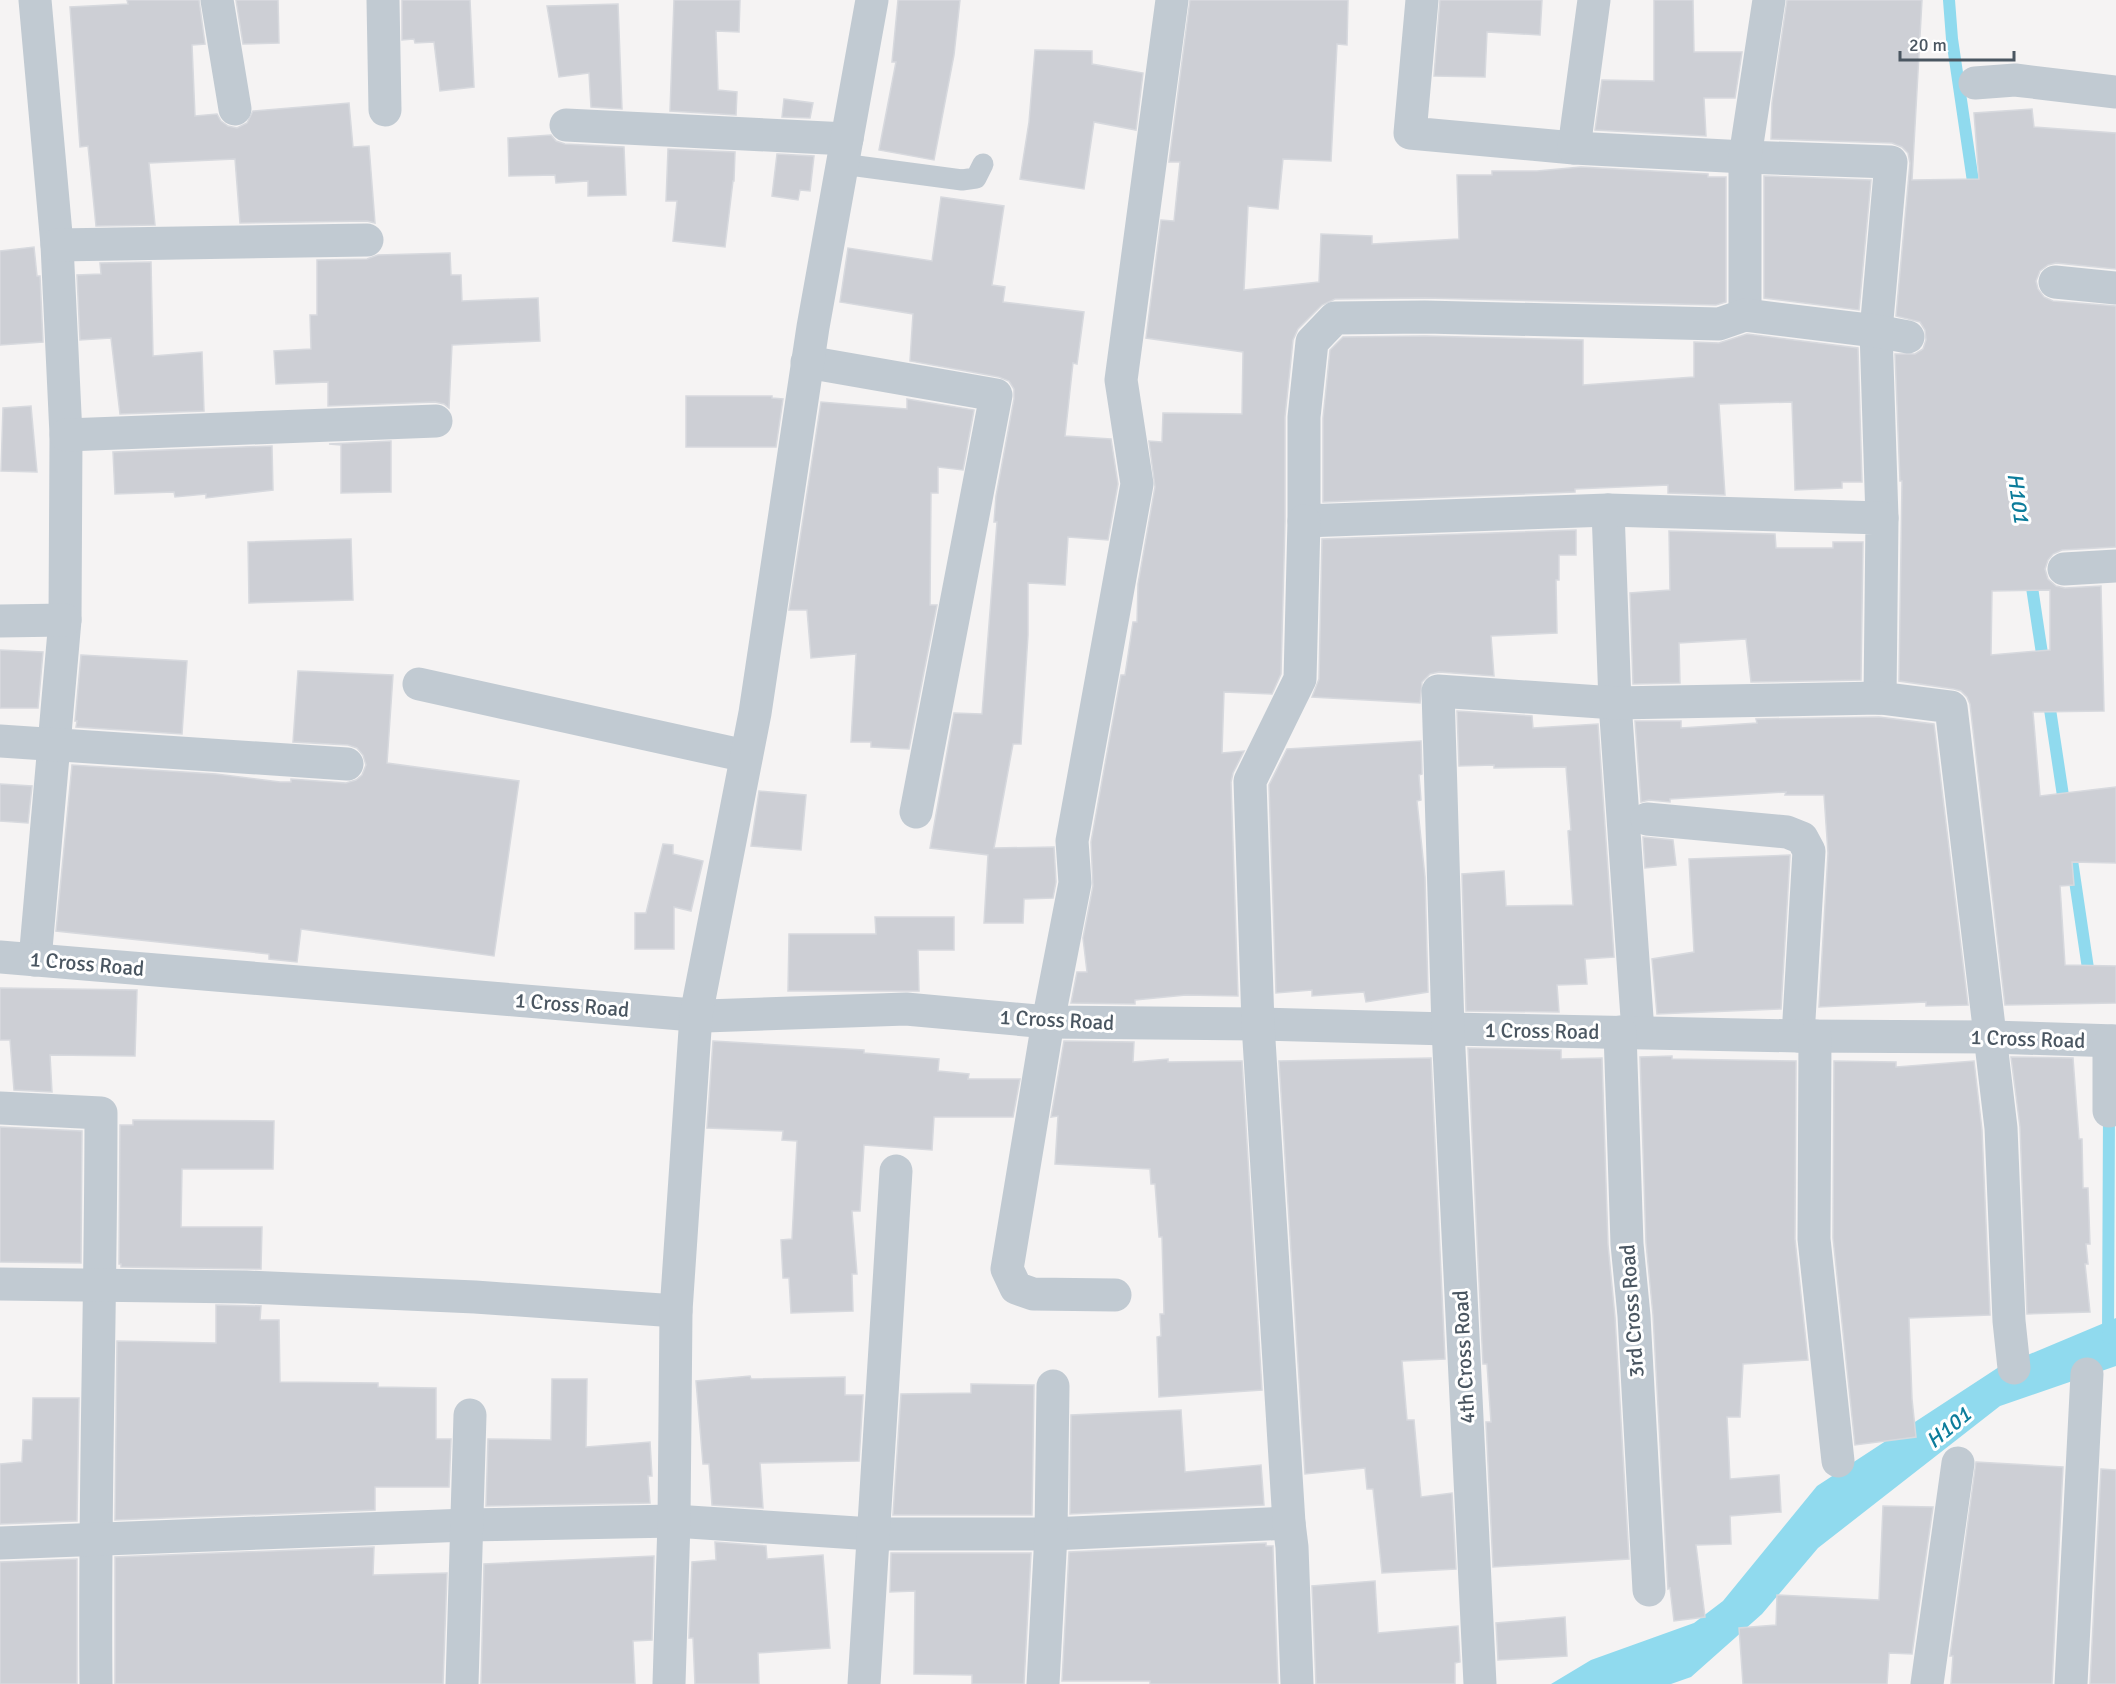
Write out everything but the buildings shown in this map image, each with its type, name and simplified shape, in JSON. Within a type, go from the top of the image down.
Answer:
[{"type":"street","points":[[217,0],[235,109]]},
{"type":"street","points":[[383,0],[385,110]]},
{"type":"street","points":[[669,1684],[674,1521],[676,1311],[696,1015],[757,701],[807,362],[872,0]]},
{"type":"street","points":[[1115,1295],[1032,1294],[1016,1288],[1007,1269],[1048,1022],[1075,883],[1072,841],[1137,484],[1121,380],[1172,0]]},
{"type":"street","points":[[1422,0],[1410,133],[1574,147],[1745,157],[1892,162],[1876,331],[1882,518],[1880,698]]},
{"type":"street","points":[[1574,147],[1594,0]]},
{"type":"street","points":[[1745,315],[1745,157],[1768,0]]},
{"type":"street","points":[[35,960],[56,744],[65,620],[66,435],[42,1]]},
{"type":"street","points":[[1975,83],[2015,80],[2116,92]]},
{"type":"street","points":[[566,125],[845,152]]},
{"type":"street","points":[[57,245],[367,240]]},
{"type":"street","points":[[2055,282],[2116,288]]},
{"type":"street","points":[[1298,1684],[1292,1547],[1288,1523],[1258,1024],[1250,781],[1300,679],[1305,521],[1304,417],[1312,342],[1335,318],[1425,317],[1719,324],[1745,315],[1876,331],[1908,338]]},
{"type":"street","points":[[807,362],[996,395],[916,812]]},
{"type":"street","points":[[66,435],[436,421]]},
{"type":"street","points":[[1305,521],[1608,510],[1882,518]]},
{"type":"street","name":"3rd Cross Road","points":[[1608,510],[1629,1032],[1627,1244],[1634,1316],[1650,1590]]},
{"type":"street","points":[[2064,569],[2116,566]]},
{"type":"street","points":[[0,621],[65,620]]},
{"type":"street","points":[[419,684],[746,756]]},
{"type":"street","name":"4th Cross Road","points":[[1480,1684],[1448,1029],[1438,691],[1615,703]]},
{"type":"street","points":[[1615,703],[1880,698],[1951,707],[2001,1128],[2009,1321],[2014,1368]]},
{"type":"street","points":[[0,741],[347,764]]},
{"type":"street","points":[[1647,819],[1787,832],[1802,837],[1809,851],[1806,1036],[1814,1239],[1838,1461]]},
{"type":"street","name":"1 Cross Road","points":[[0,957],[696,1015],[906,1009],[1048,1022],[1258,1024],[1806,1036],[1991,1037],[2114,1041]]},
{"type":"street","points":[[2109,1111],[2109,1044],[2114,1041]]},
{"type":"street","points":[[0,1108],[101,1113],[101,1285],[95,1540],[96,1684]]},
{"type":"street","points":[[864,1684],[896,1171]]},
{"type":"street","points":[[0,1284],[246,1287],[676,1311]]},
{"type":"street","points":[[2071,1684],[2087,1374]]},
{"type":"street","points":[[1043,1684],[1051,1534],[1053,1386]]},
{"type":"street","points":[[462,1684],[470,1415]]},
{"type":"street","points":[[1927,1684],[1958,1463]]},
{"type":"street","points":[[0,1543],[674,1521],[872,1534],[1051,1534],[1288,1523]]},
{"type":"lane","points":[[845,152],[962,180],[976,178],[983,164]]},
{"type":"water","points":[[2116,1318],[2116,1366],[2000,1406],[1818,1548],[1762,1614],[1691,1677],[1671,1684],[1551,1684],[1591,1660],[1694,1623],[1723,1601],[1817,1486],[1999,1367]]},
{"type":"waterway","name":"H101","points":[[1949,0],[1952,39],[1975,195]]},
{"type":"waterway","name":"H101","points":[[2030,574],[2044,667]]},
{"type":"waterway","name":"H101","points":[[2048,696],[2065,809]]},
{"type":"waterway","name":"H101","points":[[2070,847],[2090,982]]},
{"type":"waterway","name":"H101","points":[[2108,1338],[2109,1112]]}]
